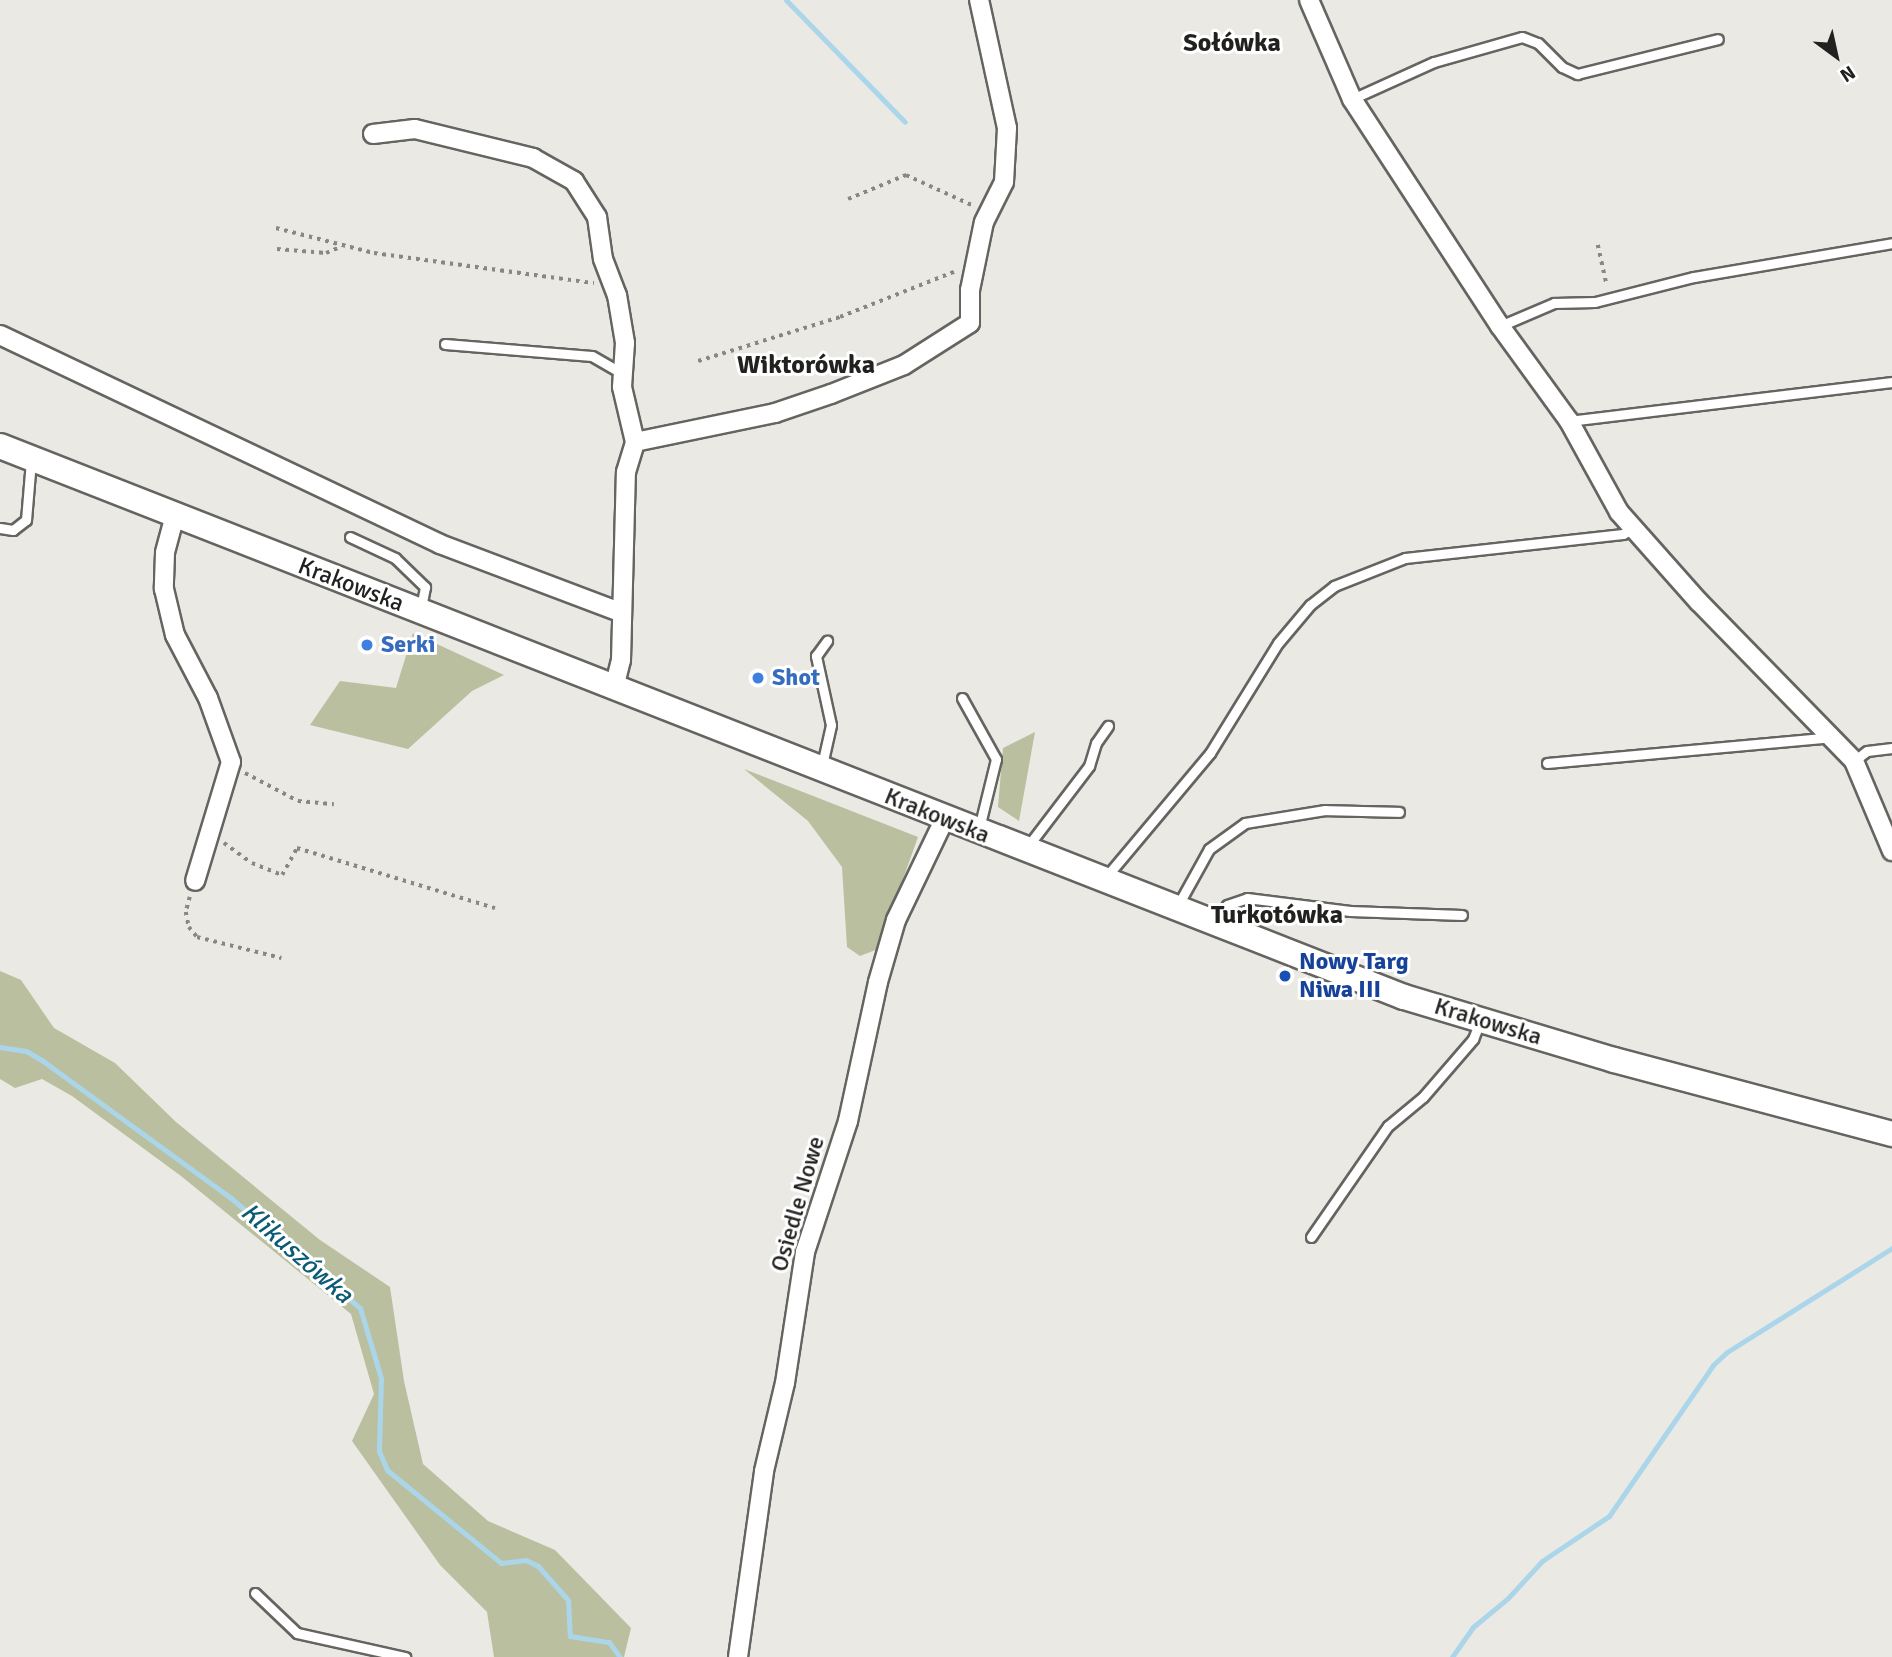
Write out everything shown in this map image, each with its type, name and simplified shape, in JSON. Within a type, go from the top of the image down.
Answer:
[{"type":"main road","name":"Krakowska","points":[[0,446],[1404,997],[1892,1134]]},
{"type":"street","points":[[635,442],[775,414],[904,365],[970,324],[973,277],[988,216],[1004,182],[1007,128],[979,0]]},
{"type":"street","points":[[1309,0],[1352,99],[1500,326],[1569,421],[1632,529],[1854,761],[1892,851]]},
{"type":"street","points":[[373,134],[415,128],[533,158],[574,181],[597,218],[603,259],[613,285],[625,343],[623,374],[635,442],[626,471],[620,612],[621,660],[614,688]]},
{"type":"street","points":[[0,335],[440,544],[620,612]]},
{"type":"street","points":[[175,515],[166,553],[164,589],[175,635],[208,698],[231,762],[195,881]]},
{"type":"street","name":"Osiedle Nowe","points":[[738,1657],[764,1471],[785,1383],[805,1252],[848,1121],[878,982],[896,920],[945,818]]},
{"type":"lane","points":[[1352,99],[1434,62],[1522,37],[1538,43],[1562,67],[1577,74],[1718,39]]},
{"type":"lane","points":[[1500,326],[1534,308],[1595,302],[1694,277],[1892,243]]},
{"type":"lane","points":[[445,344],[592,356],[623,374]]},
{"type":"lane","points":[[1569,421],[1892,382]]},
{"type":"lane","points":[[0,528],[13,530],[26,520],[32,459]]},
{"type":"lane","points":[[1104,881],[1210,753],[1278,643],[1334,586],[1405,558],[1623,534],[1632,529]]},
{"type":"lane","points":[[350,537],[396,558],[425,587],[420,612]]},
{"type":"lane","points":[[820,769],[831,725],[816,656],[828,641]]},
{"type":"lane","points":[[962,698],[996,759],[978,832]]},
{"type":"lane","points":[[1025,850],[1089,766],[1096,743],[1108,726]]},
{"type":"lane","points":[[1547,763],[1832,737]]},
{"type":"lane","points":[[1854,761],[1867,751],[1892,748]]},
{"type":"lane","points":[[1176,909],[1209,849],[1245,824],[1325,810],[1399,812]]},
{"type":"lane","points":[[1214,924],[1227,905],[1247,898],[1350,911],[1462,915]]},
{"type":"lane","points":[[1311,1237],[1388,1126],[1440,1077],[1474,1039],[1480,1020]]},
{"type":"lane","points":[[255,1593],[297,1633],[405,1657]]},
{"type":"path","points":[[848,199],[906,175],[988,216]]},
{"type":"path","points":[[276,228],[340,247],[613,285]]},
{"type":"path","points":[[1595,302],[1605,296],[1609,281],[1598,245]]},
{"type":"path","points":[[278,249],[326,253],[340,247]]},
{"type":"path","points":[[698,361],[840,317],[954,270],[973,277]]},
{"type":"path","points":[[231,762],[298,801],[334,804]]},
{"type":"path","points":[[211,835],[252,863],[282,876],[297,848],[495,908]]},
{"type":"path","points":[[195,881],[186,912],[189,927],[197,937],[281,958]]},
{"type":"green space","points":[[413,633],[504,675],[472,691],[408,749],[310,725],[340,681],[396,688]]},
{"type":"green space","points":[[1035,732],[1019,821],[998,807],[1003,748]]},
{"type":"green space","points":[[744,769],[918,837],[878,949],[860,956],[847,947],[842,867],[808,821]]},
{"type":"green space","points":[[0,971],[21,980],[54,1028],[115,1063],[176,1122],[320,1240],[390,1287],[404,1381],[423,1464],[488,1521],[555,1550],[631,1628],[624,1657],[494,1657],[487,1612],[440,1565],[352,1441],[374,1394],[351,1314],[181,1176],[72,1096],[42,1079],[15,1088],[0,1079]]},
{"type":"waterway","points":[[786,0],[905,122]]},
{"type":"waterway","name":"Klikuszówka","points":[[0,1047],[26,1051],[43,1061],[231,1198],[360,1308],[381,1378],[379,1451],[387,1470],[501,1563],[526,1560],[538,1566],[568,1600],[570,1636],[609,1642],[620,1657]]},
{"type":"waterway","points":[[1452,1657],[1473,1627],[1508,1598],[1542,1561],[1609,1516],[1713,1365],[1727,1352],[1892,1248]]},
{"type":"place","name":"Serki","points":[[367,645]]},
{"type":"place","name":"Shot","points":[[758,678]]},
{"type":"place","name":"Nowy Targ Niwa III","points":[[1285,976]]},
{"type":"district","name":"Sołówka","points":[[1232,44]]},
{"type":"district","name":"Wiktorówka","points":[[806,366]]},
{"type":"district","name":"Turkotówka","points":[[1277,916]]}]
